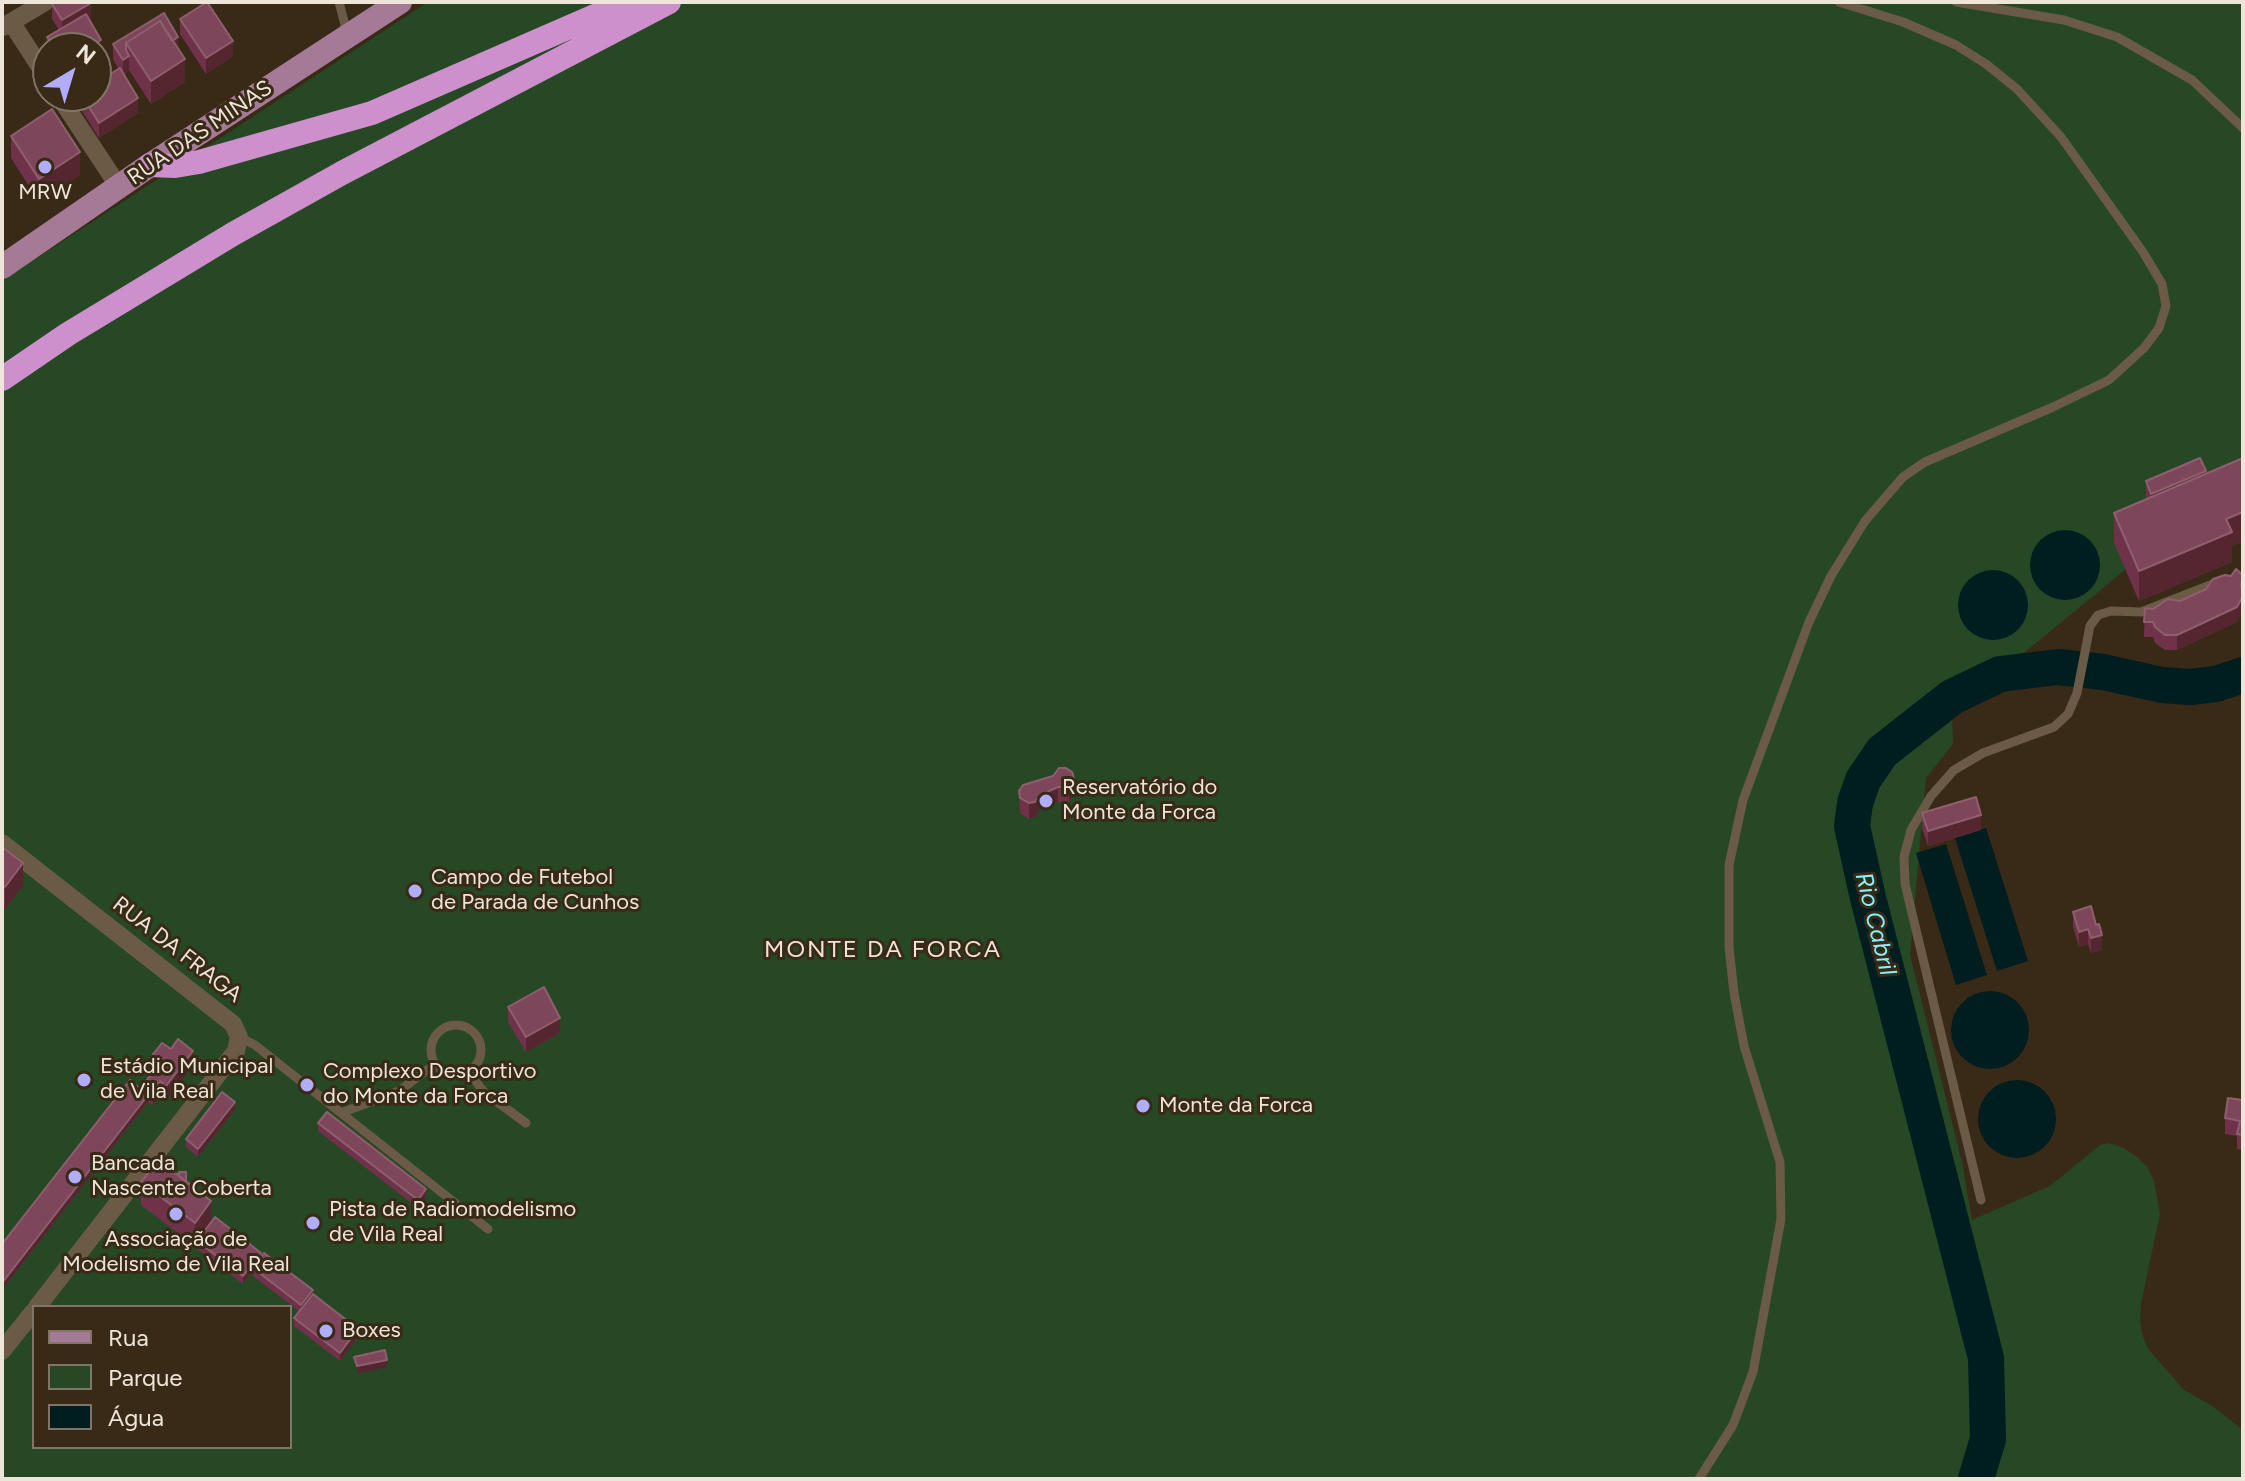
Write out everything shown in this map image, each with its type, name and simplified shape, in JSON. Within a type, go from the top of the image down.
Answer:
[{"type":"highway","points":[[150,165],[175,166],[199,162],[372,113],[627,2]]},
{"type":"highway","points":[[2,360],[116,286],[334,159],[636,2]]},
{"type":"highway","points":[[2,379],[68,334],[246,226],[669,2]]},
{"type":"main road","name":"RUA DAS MINAS","points":[[2,267],[150,165],[400,2]]},
{"type":"street","points":[[32,58],[6,25],[45,2]]},
{"type":"street","points":[[70,112],[119,187]]},
{"type":"street","name":"RUA DA FRAGA","points":[[2,843],[233,1024],[239,1037],[236,1051],[38,1305]]},
{"type":"street","name":"RUA DA FRAGA","points":[[2,1351],[32,1313]]},
{"type":"lane","points":[[339,2],[348,36]]},
{"type":"lane","points":[[1699,1479],[1729,1433],[1753,1372],[1781,1219],[1780,1162],[1738,1021],[1729,947],[1729,865],[1743,800],[1809,622],[1824,588],[1865,521],[1903,477],[1925,462],[2109,380],[2144,348],[2159,328],[2166,306],[2162,284],[2137,243],[2061,137],[2017,89],[1956,45],[1903,22],[1839,2]]},
{"type":"lane","points":[[1956,2],[2064,20],[2117,37],[2192,80],[2243,128]]},
{"type":"lane","points":[[1981,1200],[1905,884],[1904,857],[1911,830],[1947,776],[1983,753],[2054,727],[2068,714],[2077,693],[2088,633],[2092,622],[2102,613],[2141,612],[2229,577]]},
{"type":"lane","points":[[448,1026],[465,1026],[477,1036],[479,1060],[468,1072],[444,1073],[435,1064],[430,1052],[435,1036],[448,1026]]},
{"type":"lane","points":[[239,1037],[255,1045],[488,1229]]},
{"type":"lane","points":[[341,1113],[399,1091],[435,1064]]},
{"type":"lane","points":[[468,1072],[485,1093],[526,1123]]},
{"type":"green space","points":[[428,2],[2243,2],[2243,473],[1952,712],[1953,744],[1926,778],[1910,955],[1962,1162],[1972,1220],[2050,1186],[2100,1145],[2109,1143],[2137,1157],[2154,1181],[2160,1214],[2141,1303],[2142,1334],[2148,1349],[2184,1390],[2212,1406],[2243,1430],[2243,1479],[2,1479],[2,281]]},
{"type":"water","points":[[2072,530],[2094,545],[2100,565],[2098,579],[2090,590],[2079,598],[2058,600],[2040,590],[2032,579],[2030,558],[2040,540],[2051,532]]},
{"type":"water","points":[[1993,570],[2018,580],[2028,605],[2018,630],[1993,640],[1968,630],[1958,605],[1968,580]]},
{"type":"water","points":[[1986,828],[2028,961],[1997,971],[1955,838]]},
{"type":"water","points":[[1946,844],[1987,975],[1956,985],[1916,853]]},
{"type":"water","points":[[1990,991],[2005,994],[2018,1002],[2026,1015],[2029,1030],[2026,1045],[2018,1058],[2005,1066],[1990,1069],[1975,1066],[1962,1058],[1954,1045],[1951,1030],[1954,1015],[1962,1002],[1975,994]]},
{"type":"water","points":[[2017,1080],[2032,1083],[2045,1091],[2053,1104],[2056,1119],[2053,1134],[2045,1147],[2032,1155],[2017,1158],[2002,1155],[1989,1147],[1981,1134],[1978,1119],[1981,1104],[1989,1091],[2002,1083]]},
{"type":"building","points":[[207,2],[233,41],[206,58],[180,19]]},
{"type":"building","points":[[91,3],[62,20],[52,4]]},
{"type":"building","points":[[164,13],[178,37],[172,41],[160,21],[126,43],[129,56],[123,60],[113,44]]},
{"type":"building","points":[[86,14],[96,32],[55,32]]},
{"type":"building","points":[[160,21],[185,59],[151,81],[126,43]]},
{"type":"building","points":[[120,68],[138,98],[99,123],[92,112],[112,112],[112,73]]},
{"type":"building","points":[[47,112],[54,112],[80,152],[39,179],[11,136]]},
{"type":"building","points":[[2200,458],[2206,471],[2151,494],[2146,481]]},
{"type":"building","points":[[2243,458],[2243,512],[2226,519],[2232,532],[2139,571],[2114,513]]},
{"type":"building","points":[[2236,569],[2243,575],[2243,596],[2237,607],[2177,635],[2165,635],[2153,622],[2144,622],[2145,608],[2153,609],[2168,599],[2180,601],[2206,589],[2213,579],[2231,576]]},
{"type":"building","points":[[1059,768],[1072,772],[1074,778],[1069,787],[1058,787],[1040,795],[1035,802],[1029,803],[1020,798],[1019,791],[1023,785],[1053,776]]},
{"type":"building","points":[[1976,797],[1981,815],[1928,831],[1922,813]]},
{"type":"building","points":[[2,847],[23,863],[5,887],[2,884]]},
{"type":"building","points":[[2091,906],[2102,935],[2091,938],[2088,929],[2079,932],[2073,912]]},
{"type":"building","points":[[544,987],[560,1018],[526,1037],[508,1007]]},
{"type":"building","points":[[178,1039],[193,1051],[166,1086],[160,1081],[153,1090],[144,1084],[158,1065],[150,1058],[162,1043],[171,1049]]},
{"type":"building","name":"Bancada Nascente Coberta","points":[[130,1080],[148,1095],[2,1283],[2,1244]]},
{"type":"building","points":[[222,1092],[235,1102],[198,1149],[186,1139]]},
{"type":"building","points":[[2228,1098],[2243,1100],[2243,1135],[2237,1134],[2240,1121],[2225,1118]]},
{"type":"building","points":[[327,1112],[426,1189],[418,1200],[318,1123]]},
{"type":"building","points":[[159,1160],[211,1201],[195,1223],[141,1182]]},
{"type":"building","points":[[179,1172],[186,1172],[186,1182],[179,1176]]},
{"type":"building","points":[[215,1217],[261,1253],[243,1276],[197,1241]]},
{"type":"building","points":[[264,1253],[313,1290],[301,1305],[253,1268]]},
{"type":"building","name":"Boxes","points":[[313,1294],[358,1329],[340,1353],[294,1318]]},
{"type":"building","points":[[385,1350],[387,1360],[357,1366],[354,1357]]},
{"type":"waterway","name":"Rio Cabril","points":[[1976,1479],[1988,1439],[1986,1358],[1868,898],[1852,826],[1855,803],[1863,780],[1882,752],[1952,697],[2000,674],[2058,667],[2190,687],[2216,684],[2243,675]]},
{"type":"place","name":"MRW","points":[[45,167]]},
{"type":"place","name":"Reservatório do Monte da Forca","points":[[1046,801]]},
{"type":"place","name":"Campo de Futebol de Parada de Cunhos","points":[[415,891]]},
{"type":"place","name":"Estádio Municipal de Vila Real","points":[[84,1080]]},
{"type":"place","name":"Complexo Desportivo do Monte da Forca","points":[[307,1085]]},
{"type":"place","name":"Monte da Forca","points":[[1143,1106]]},
{"type":"place","name":"Bancada Nascente Coberta","points":[[75,1177]]},
{"type":"place","name":"Associação de Modelismo de Vila Real","points":[[176,1214]]},
{"type":"place","name":"Pista de Radiomodelismo de Vila Real","points":[[313,1223]]},
{"type":"place","name":"Boxes","points":[[326,1331]]},
{"type":"district","name":"MONTE DA FORCA","points":[[883,950]]}]
